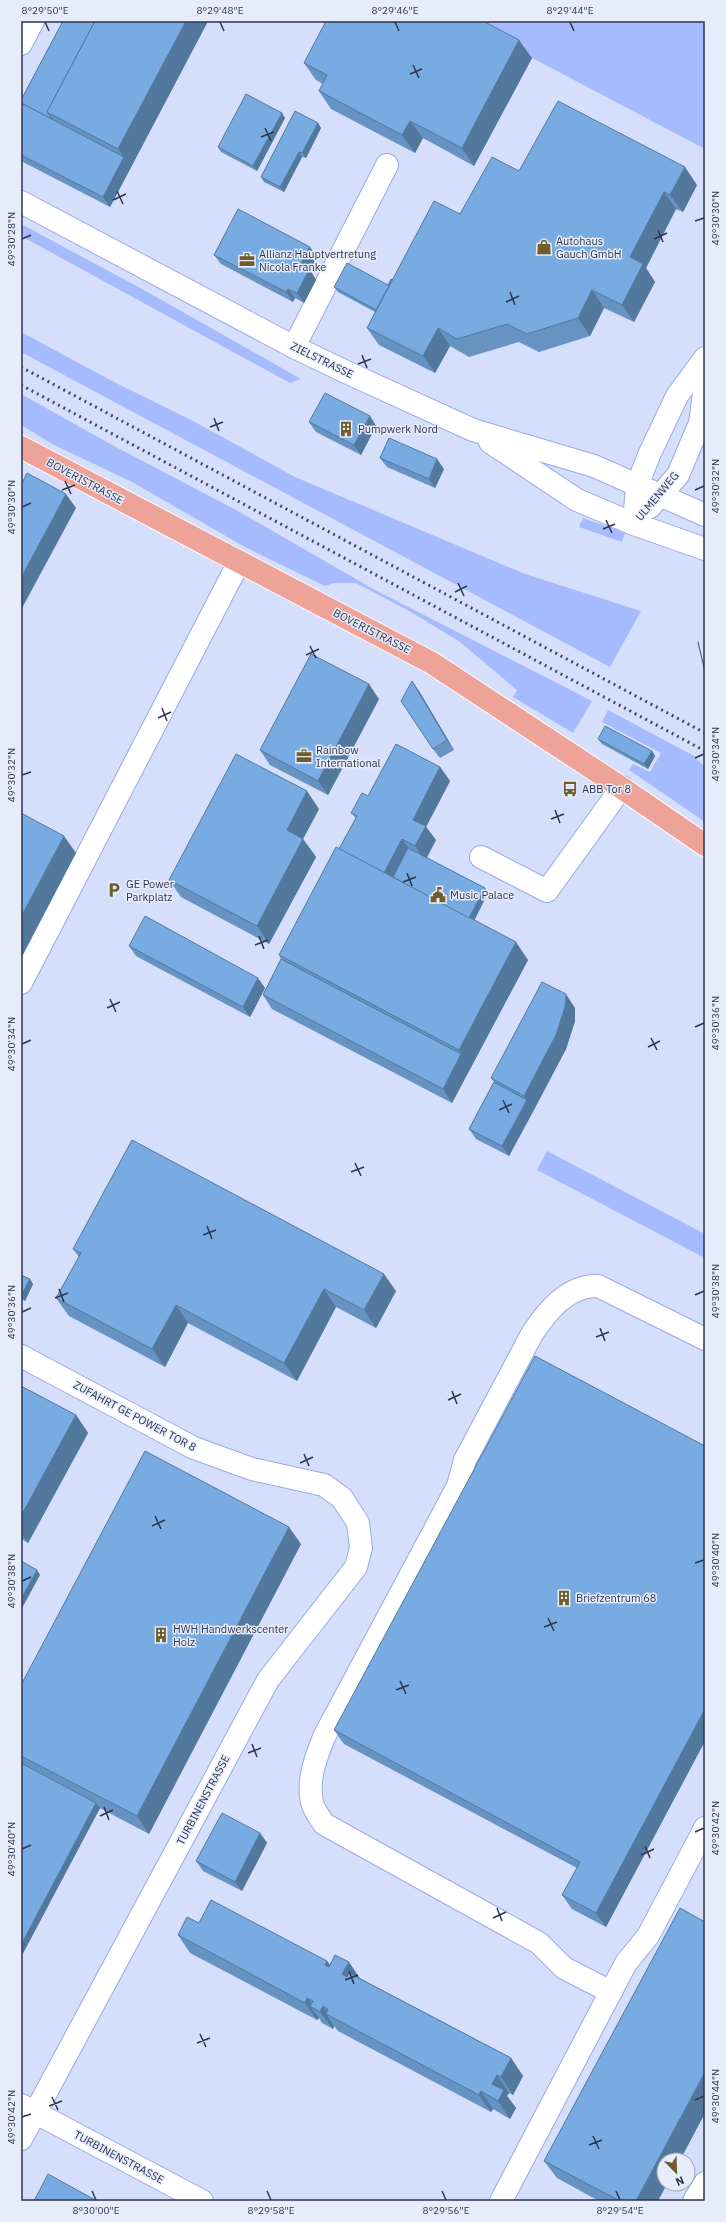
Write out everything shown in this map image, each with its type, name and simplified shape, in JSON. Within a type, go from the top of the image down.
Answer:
[{"type":"main road","name":"BOVERISTRASSE","points":[[21,447],[432,662],[622,787],[705,845]]},
{"type":"street","points":[[21,44],[33,21]]},
{"type":"street","points":[[294,347],[387,165]]},
{"type":"street","name":"ZIELSTRASSE","points":[[21,202],[294,347],[473,430],[594,466],[705,515]]},
{"type":"street","name":"ULMENWEG","points":[[634,524],[637,486],[649,455],[677,396],[705,358]]},
{"type":"street","name":"ULMENWEG","points":[[634,524],[678,475],[702,429],[705,386]]},
{"type":"street","points":[[473,430],[577,500],[634,524],[705,549]]},
{"type":"street","points":[[21,983],[239,562]]},
{"type":"street","points":[[481,857],[547,891],[622,787]]},
{"type":"street","points":[[611,1992],[564,1968],[539,1943],[324,1824],[312,1803],[311,1780],[315,1762],[324,1737],[458,1486],[465,1460],[532,1334],[543,1318],[554,1306],[576,1290],[598,1286],[705,1339]]},
{"type":"street","name":"ZUFAHRT GE POWER TOR 8","points":[[21,1356],[194,1448],[252,1469],[324,1484],[342,1498]]},
{"type":"street","name":"TURBINENSTRASSE","points":[[202,2201],[28,2108],[268,1680],[356,1567],[361,1548],[358,1524],[342,1498]]},
{"type":"street","points":[[502,2201],[626,1963],[648,1936],[705,1828]]},
{"type":"street","points":[[21,2139],[28,2108]]},
{"type":"street","points":[[694,2201],[705,2183]]},
{"type":"shaded area","points":[[462,21],[705,21],[705,149]]},
{"type":"shaded area","points":[[21,224],[144,290],[301,379],[290,383],[21,236]]},
{"type":"shaded area","points":[[21,332],[114,382],[193,421],[295,477],[525,574],[641,611],[610,667],[21,352]]},
{"type":"shaded area","points":[[21,394],[114,446],[236,510],[375,590],[592,701],[573,733],[513,697],[517,690],[460,642],[411,612],[356,583],[334,583],[325,586],[245,547],[132,482],[54,445],[21,425]]},
{"type":"shaded area","points":[[583,518],[625,533],[622,542],[579,527]]},
{"type":"shaded area","points":[[608,710],[694,756],[705,767],[705,822],[629,770],[633,764],[650,772],[661,753],[602,722]]},
{"type":"shaded area","points":[[547,1151],[705,1234],[705,1258],[537,1170]]},
{"type":"building","points":[[63,21],[95,21],[47,112],[52,119],[21,103],[21,100]]},
{"type":"building","points":[[95,21],[186,21],[118,149],[47,112]]},
{"type":"building","points":[[326,21],[483,21],[519,40],[462,148],[410,121],[402,135],[319,91],[327,75],[304,63]]},
{"type":"building","points":[[246,94],[282,113],[253,166],[218,147]]},
{"type":"building","name":"Autohaus Gauch GmbH","points":[[558,101],[685,167],[670,195],[664,192],[630,257],[643,264],[622,305],[592,290],[578,318],[527,334],[507,324],[457,339],[438,328],[423,356],[367,328],[434,201],[460,214],[492,157],[519,171]]},
{"type":"building","points":[[21,103],[124,157],[103,197],[21,155]]},
{"type":"building","points":[[295,111],[318,123],[302,153],[299,152],[280,187],[261,177]]},
{"type":"building","points":[[238,209],[310,247],[300,265],[309,270],[297,293],[288,289],[286,292],[214,255]]},
{"type":"building","points":[[347,263],[388,285],[391,279],[392,280],[376,310],[334,287]]},
{"type":"building","name":"Pumpwerk Nord","points":[[325,393],[370,416],[354,445],[309,422]]},
{"type":"building","points":[[389,438],[437,459],[429,479],[380,458]]},
{"type":"building","points":[[27,473],[66,494],[21,578],[21,485]]},
{"type":"building","points":[[311,654],[369,684],[318,781],[260,750]]},
{"type":"building","points":[[412,681],[447,740],[433,749],[401,701]]},
{"type":"building","points":[[605,726],[652,751],[644,764],[598,739]]},
{"type":"building","points":[[396,744],[440,767],[413,820],[426,826],[415,846],[402,839],[384,873],[339,849],[357,816],[351,813],[362,793],[368,796]]},
{"type":"building","points":[[236,754],[307,791],[287,830],[303,839],[257,926],[169,880]]},
{"type":"building","points":[[21,813],[64,836],[21,917]]},
{"type":"building","points":[[336,847],[516,942],[459,1050],[279,955]]},
{"type":"building","points":[[408,848],[485,888],[469,918],[393,877]]},
{"type":"building","points":[[145,916],[258,978],[243,1007],[129,946]]},
{"type":"building","points":[[281,959],[461,1054],[443,1089],[263,995]]},
{"type":"building","points":[[542,982],[566,994],[565,1007],[556,1035],[524,1096],[491,1078]]},
{"type":"building","points":[[494,1082],[527,1100],[502,1146],[469,1129]]},
{"type":"building","points":[[132,1140],[384,1274],[364,1310],[324,1289],[284,1363],[176,1305],[152,1349],[56,1298],[81,1253],[73,1249]]},
{"type":"building","points":[[21,1275],[30,1279],[21,1296]]},
{"type":"building","name":"Briefzentrum 68","points":[[535,1356],[705,1446],[705,1709],[596,1913],[562,1895],[580,1862],[334,1730]]},
{"type":"building","points":[[21,1386],[76,1415],[21,1516]]},
{"type":"building","name":"HWH Handwerkscenter Holz","points":[[145,1451],[289,1527],[137,1816],[21,1756],[21,1685]]},
{"type":"building","points":[[21,1561],[37,1570],[21,1599]]},
{"type":"building","points":[[21,1763],[96,1803],[21,1945]]},
{"type":"building","points":[[222,1813],[260,1833],[235,1882],[196,1861]]},
{"type":"building","points":[[211,1900],[327,1961],[325,1965],[329,1967],[335,1955],[349,1962],[342,1974],[347,1977],[349,1973],[511,2058],[501,2077],[497,2075],[492,2084],[504,2090],[498,2101],[481,2091],[479,2095],[326,2014],[328,2009],[323,2006],[320,2012],[310,2006],[313,2001],[307,1998],[305,2003],[178,1935],[187,1917],[199,1923]]},
{"type":"building","points":[[680,1908],[705,1922],[705,2072],[662,2152],[656,2152],[656,2164],[636,2201],[620,2201],[544,2161]]},
{"type":"building","points":[[48,2174],[97,2201],[34,2201]]},
{"type":"tram line","points":[[698,642],[705,672]]},
{"type":"railway","points":[[21,367],[705,733]]},
{"type":"railway","points":[[21,385],[705,751]]},
{"type":"place","name":"Autohaus Gauch GmbH","points":[[544,247]]},
{"type":"place","name":"Allianz Hauptvertretung Nicola Franke","points":[[247,260]]},
{"type":"place","name":"Pumpwerk Nord","points":[[346,429]]},
{"type":"place","name":"Rainbow International","points":[[304,756]]},
{"type":"place","name":"ABB Tor 8","points":[[570,789]]},
{"type":"place","name":"GE Power Parkplatz","points":[[114,890]]},
{"type":"place","name":"Music Palace","points":[[438,895]]},
{"type":"place","name":"Briefzentrum 68","points":[[564,1598]]},
{"type":"place","name":"HWH Handwerkscenter Holz","points":[[161,1635]]}]
